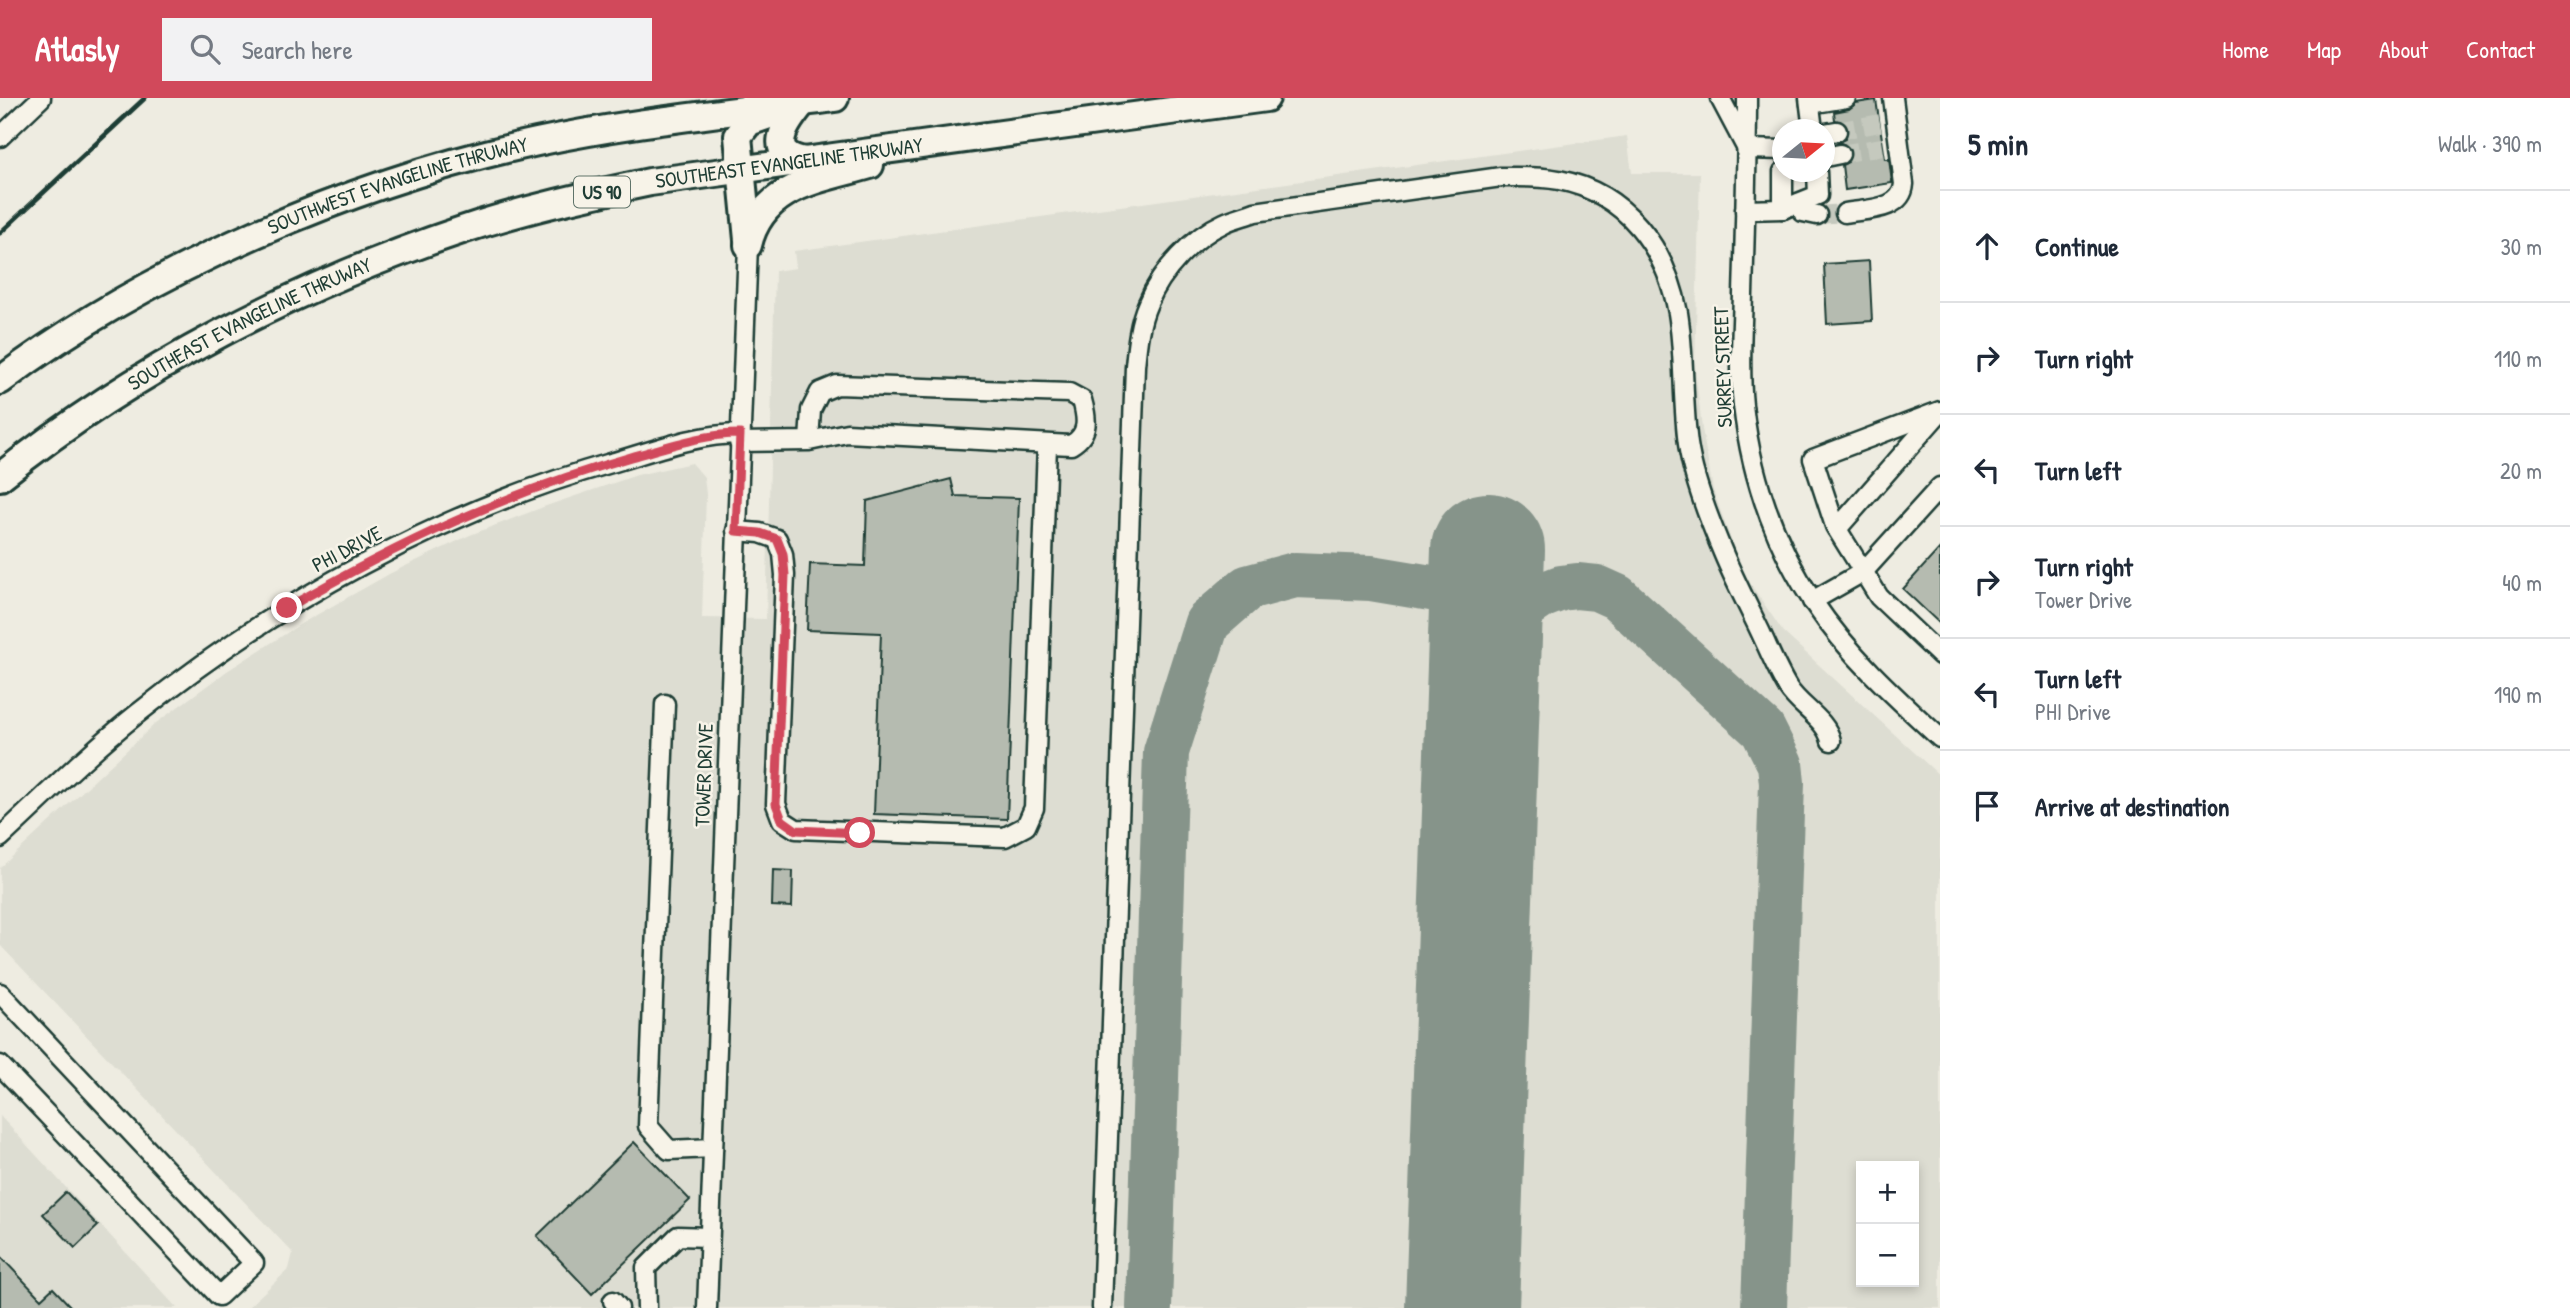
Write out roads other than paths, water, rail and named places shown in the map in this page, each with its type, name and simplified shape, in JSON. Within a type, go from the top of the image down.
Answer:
[{"type":"highway","name":"SOUTHEAST EVANGELINE THRUWAY","points":[[0,477],[90,411],[189,350],[315,287],[465,229],[638,185],[1266,98]]},
{"type":"highway","points":[[748,245],[737,140],[744,126],[757,118],[819,101]]},
{"type":"highway","points":[[805,161],[788,155],[780,136],[786,123],[819,101]]},
{"type":"highway","name":"SOUTHWEST EVANGELINE THRUWAY","points":[[0,381],[93,318],[187,266],[352,196],[487,153],[539,141],[765,102],[819,101]]},
{"type":"highway","points":[[748,245],[762,212],[785,193],[800,186],[949,141]]},
{"type":"street","points":[[0,137],[41,98]]},
{"type":"street","points":[[1720,98],[1747,149],[1772,150]]},
{"type":"street","name":"SURREY STREET","points":[[1747,98],[1743,403],[1749,448],[1769,518],[1812,601],[1851,651],[1940,738]]},
{"type":"street","points":[[1812,119],[1810,101],[1846,98]]},
{"type":"street","points":[[1845,212],[1894,204],[1901,197],[1904,184],[1891,146],[1888,122],[1893,98]]},
{"type":"street","points":[[1102,1308],[1135,366],[1138,334],[1148,302],[1164,276],[1201,237],[1224,223],[1255,212],[1501,177],[1558,179],[1585,187],[1610,201],[1648,237],[1662,260],[1672,286],[1678,315],[1688,448],[1723,553],[1789,689],[1822,724],[1831,741]]},
{"type":"street","points":[[1785,182],[1791,206],[1817,215]]},
{"type":"street","points":[[1745,210],[1791,206],[1818,195],[1817,182]]},
{"type":"street","name":"TOWER DRIVE","points":[[707,1308],[748,245]]},
{"type":"street","name":"PHI DRIVE","points":[[0,838],[74,768],[137,714],[217,654],[287,608],[359,566],[473,513],[577,472],[706,437],[809,441],[847,433],[1071,445],[1080,440],[1088,420],[1082,400],[1069,393],[837,385],[820,392],[811,410],[809,441]]},
{"type":"street","points":[[1940,411],[1813,459],[1836,529],[1879,597],[1940,655]]},
{"type":"street","points":[[1836,529],[1940,411]]},
{"type":"street","points":[[736,531],[760,533],[777,539],[783,554],[785,575],[776,804],[782,820],[796,830],[1005,837],[1026,826],[1034,808],[1047,445]]},
{"type":"street","points":[[1812,601],[1863,572],[1940,487]]},
{"type":"street","points":[[665,704],[648,1126],[669,1150],[713,1148]]},
{"type":"street","points":[[0,993],[254,1263],[219,1296],[0,1065]]},
{"type":"street","points":[[646,1308],[646,1268],[678,1236],[709,1237]]},
{"type":"tunnel","points":[[1837,131],[1880,123]]},
{"type":"tunnel","points":[[1840,154],[1883,147]]},
{"type":"tunnel","points":[[1817,215],[1845,213]]},
{"type":"railway","points":[[0,233],[145,98]]}]
